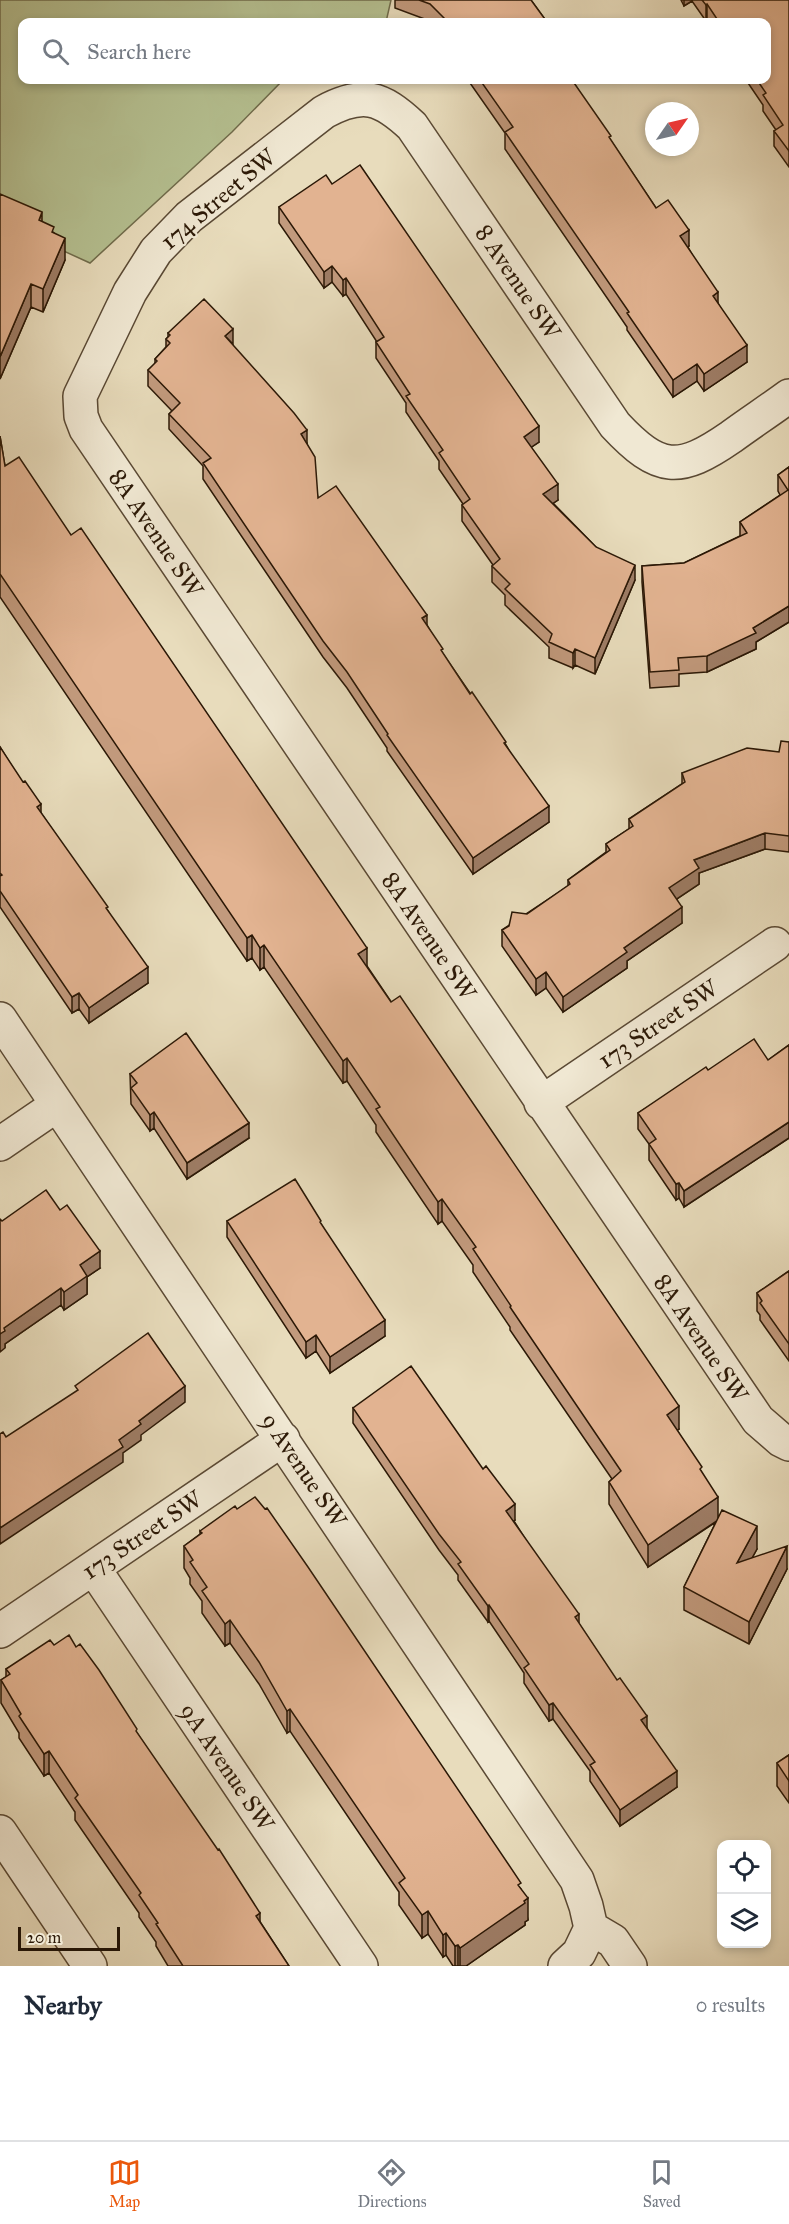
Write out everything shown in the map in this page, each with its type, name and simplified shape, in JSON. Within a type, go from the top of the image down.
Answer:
[{"type":"street","name":"174 Street SW","points":[[81,416],[80,396],[88,376],[130,292],[156,250],[189,217],[324,112],[341,102],[358,99],[378,101]]},
{"type":"street","name":"8 Avenue SW","points":[[378,101],[397,112],[412,126],[615,425],[632,443],[648,455],[676,463],[689,461],[708,453],[789,396]]},
{"type":"street","name":"8A Avenue SW","points":[[81,416],[93,439],[758,1420],[789,1444]]},
{"type":"street","name":"173 Street SW","points":[[541,1103],[775,944]]},
{"type":"street","name":"9 Avenue SW","points":[[0,1019],[577,1880],[591,1928]]},
{"type":"street","points":[[0,1144],[57,1105]]},
{"type":"street","name":"173 Street SW","points":[[0,1631],[283,1439]]},
{"type":"street","name":"9A Avenue SW","points":[[94,1569],[361,1966]]},
{"type":"street","points":[[0,1832],[90,1966]]},
{"type":"street","points":[[565,1966],[579,1953],[591,1928],[613,1941],[630,1966]]},
{"type":"green space","points":[[0,0],[391,0],[387,18],[18,18],[18,84],[279,84],[232,132],[90,263],[0,222]]},
{"type":"building","points":[[419,0],[531,0],[544,18],[444,18],[430,4]]},
{"type":"building","points":[[702,0],[789,0],[789,151],[774,131],[783,125],[763,95],[766,93],[760,84],[771,84],[771,18],[716,18]]},
{"type":"building","points":[[483,84],[575,84],[611,136],[609,137],[656,208],[668,200],[689,230],[680,236],[718,292],[713,296],[747,345],[704,374],[697,364],[673,380],[505,132],[513,127]]},
{"type":"building","points":[[360,165],[539,426],[524,437],[558,484],[543,494],[596,547],[635,565],[595,658],[575,649],[573,653],[549,642],[552,634],[505,589],[510,584],[492,566],[500,559],[462,505],[470,499],[439,453],[443,450],[406,396],[410,394],[376,342],[384,337],[346,278],[343,280],[332,266],[324,272],[279,207],[326,175],[332,184]]},
{"type":"building","points":[[0,194],[42,212],[39,220],[54,227],[52,232],[65,238],[43,289],[31,284],[0,357]]},
{"type":"building","points":[[204,299],[233,329],[225,336],[307,430],[301,434],[315,457],[318,498],[336,486],[427,615],[422,618],[443,649],[441,650],[549,806],[473,858],[203,463],[211,458],[169,414],[180,403],[148,370],[170,343],[166,339],[170,335],[168,333]]},
{"type":"building","points":[[0,436],[5,466],[19,457],[71,535],[81,528],[367,948],[358,954],[391,1002],[400,996],[679,1406],[667,1415],[702,1467],[700,1469],[718,1497],[648,1545],[609,1482],[621,1471],[510,1307],[473,1249],[476,1247],[442,1199],[438,1202],[376,1109],[380,1107],[347,1058],[343,1061],[264,945],[260,948],[252,935],[247,938],[0,574]]},
{"type":"building","points":[[789,467],[789,606],[753,628],[756,633],[707,656],[678,658],[679,670],[650,672],[642,566],[684,563],[747,533],[740,522],[788,490],[778,475]]},
{"type":"building","points":[[781,741],[789,742],[789,836],[765,833],[694,860],[699,868],[669,888],[682,907],[624,948],[627,952],[563,997],[546,972],[536,979],[502,930],[509,926],[512,912],[527,914],[570,884],[568,880],[610,850],[606,844],[633,826],[629,819],[685,782],[682,773],[747,748],[779,752]]},
{"type":"building","points":[[0,747],[41,804],[37,807],[148,967],[89,1008],[79,993],[72,997],[0,891],[0,876],[2,875],[0,873]]},
{"type":"building","points":[[186,1033],[249,1123],[187,1163],[154,1112],[150,1115],[131,1088],[137,1083],[130,1074]]},
{"type":"building","points":[[754,1039],[768,1060],[789,1045],[789,1122],[684,1191],[679,1183],[676,1184],[649,1144],[656,1139],[638,1113],[706,1067],[708,1070]]},
{"type":"building","points":[[295,1179],[320,1222],[385,1320],[330,1357],[316,1335],[306,1342],[227,1221]]},
{"type":"building","points":[[46,1190],[60,1210],[67,1205],[100,1251],[80,1265],[87,1276],[64,1292],[61,1288],[4,1328],[5,1331],[0,1334],[0,1219],[2,1221]]},
{"type":"building","points":[[789,1271],[789,1344],[760,1303],[762,1301],[757,1293]]},
{"type":"building","points":[[148,1333],[185,1386],[139,1421],[141,1424],[119,1440],[123,1447],[0,1528],[0,1434],[3,1432],[6,1437],[78,1390],[75,1386]]},
{"type":"building","points":[[411,1366],[483,1469],[486,1466],[515,1504],[506,1511],[579,1614],[575,1617],[617,1680],[620,1678],[647,1716],[641,1720],[677,1771],[620,1810],[590,1765],[595,1762],[553,1703],[549,1705],[524,1668],[529,1664],[458,1564],[461,1562],[439,1534],[353,1408]]},
{"type":"building","points":[[255,1497],[265,1509],[267,1508],[308,1567],[521,1883],[518,1885],[528,1898],[524,1901],[525,1903],[460,1948],[458,1945],[455,1946],[446,1933],[443,1935],[428,1911],[422,1915],[399,1883],[405,1878],[290,1709],[287,1711],[259,1662],[230,1620],[225,1624],[202,1591],[207,1587],[190,1562],[193,1560],[184,1546],[202,1533],[200,1531],[235,1506],[237,1509]]},
{"type":"building","points":[[722,1510],[757,1526],[737,1563],[787,1546],[749,1622],[684,1587]]},
{"type":"building","points":[[69,1635],[76,1647],[80,1644],[99,1670],[137,1729],[136,1731],[219,1849],[260,1913],[256,1916],[289,1966],[183,1966],[139,1895],[141,1893],[75,1798],[78,1795],[49,1751],[44,1754],[19,1716],[21,1714],[1,1680],[10,1674],[6,1669],[50,1640],[54,1645]]},
{"type":"building","points":[[789,1755],[789,1781],[777,1763]]}]
